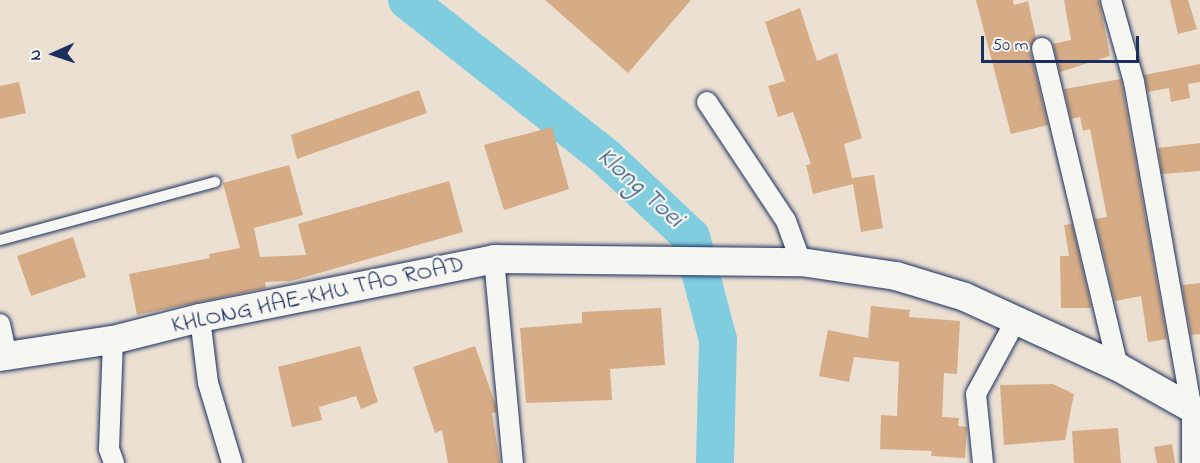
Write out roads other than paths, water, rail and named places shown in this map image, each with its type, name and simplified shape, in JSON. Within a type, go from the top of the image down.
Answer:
[{"type":"street","points":[[1111,0],[1134,82],[1196,411],[1192,463]]},
{"type":"street","points":[[1042,48],[1118,368]]},
{"type":"street","points":[[707,102],[786,221],[801,262]]},
{"type":"street","points":[[494,259],[513,463]]},
{"type":"street","name":"KHLONG HAE-KHU TAO ROAD","points":[[4,356],[113,340],[200,318],[494,259],[801,262],[896,276],[965,297],[1118,368],[1196,411]]},
{"type":"street","points":[[200,318],[208,383],[232,463]]},
{"type":"street","points":[[983,463],[976,394],[1015,322]]},
{"type":"street","points":[[0,324],[4,356]]},
{"type":"street","points":[[113,340],[110,449],[114,463]]},
{"type":"lane","points":[[0,240],[215,182]]},
{"type":"waterway","name":"Klong Toei","points":[[407,0],[608,159],[691,237],[718,340],[715,463]]}]
